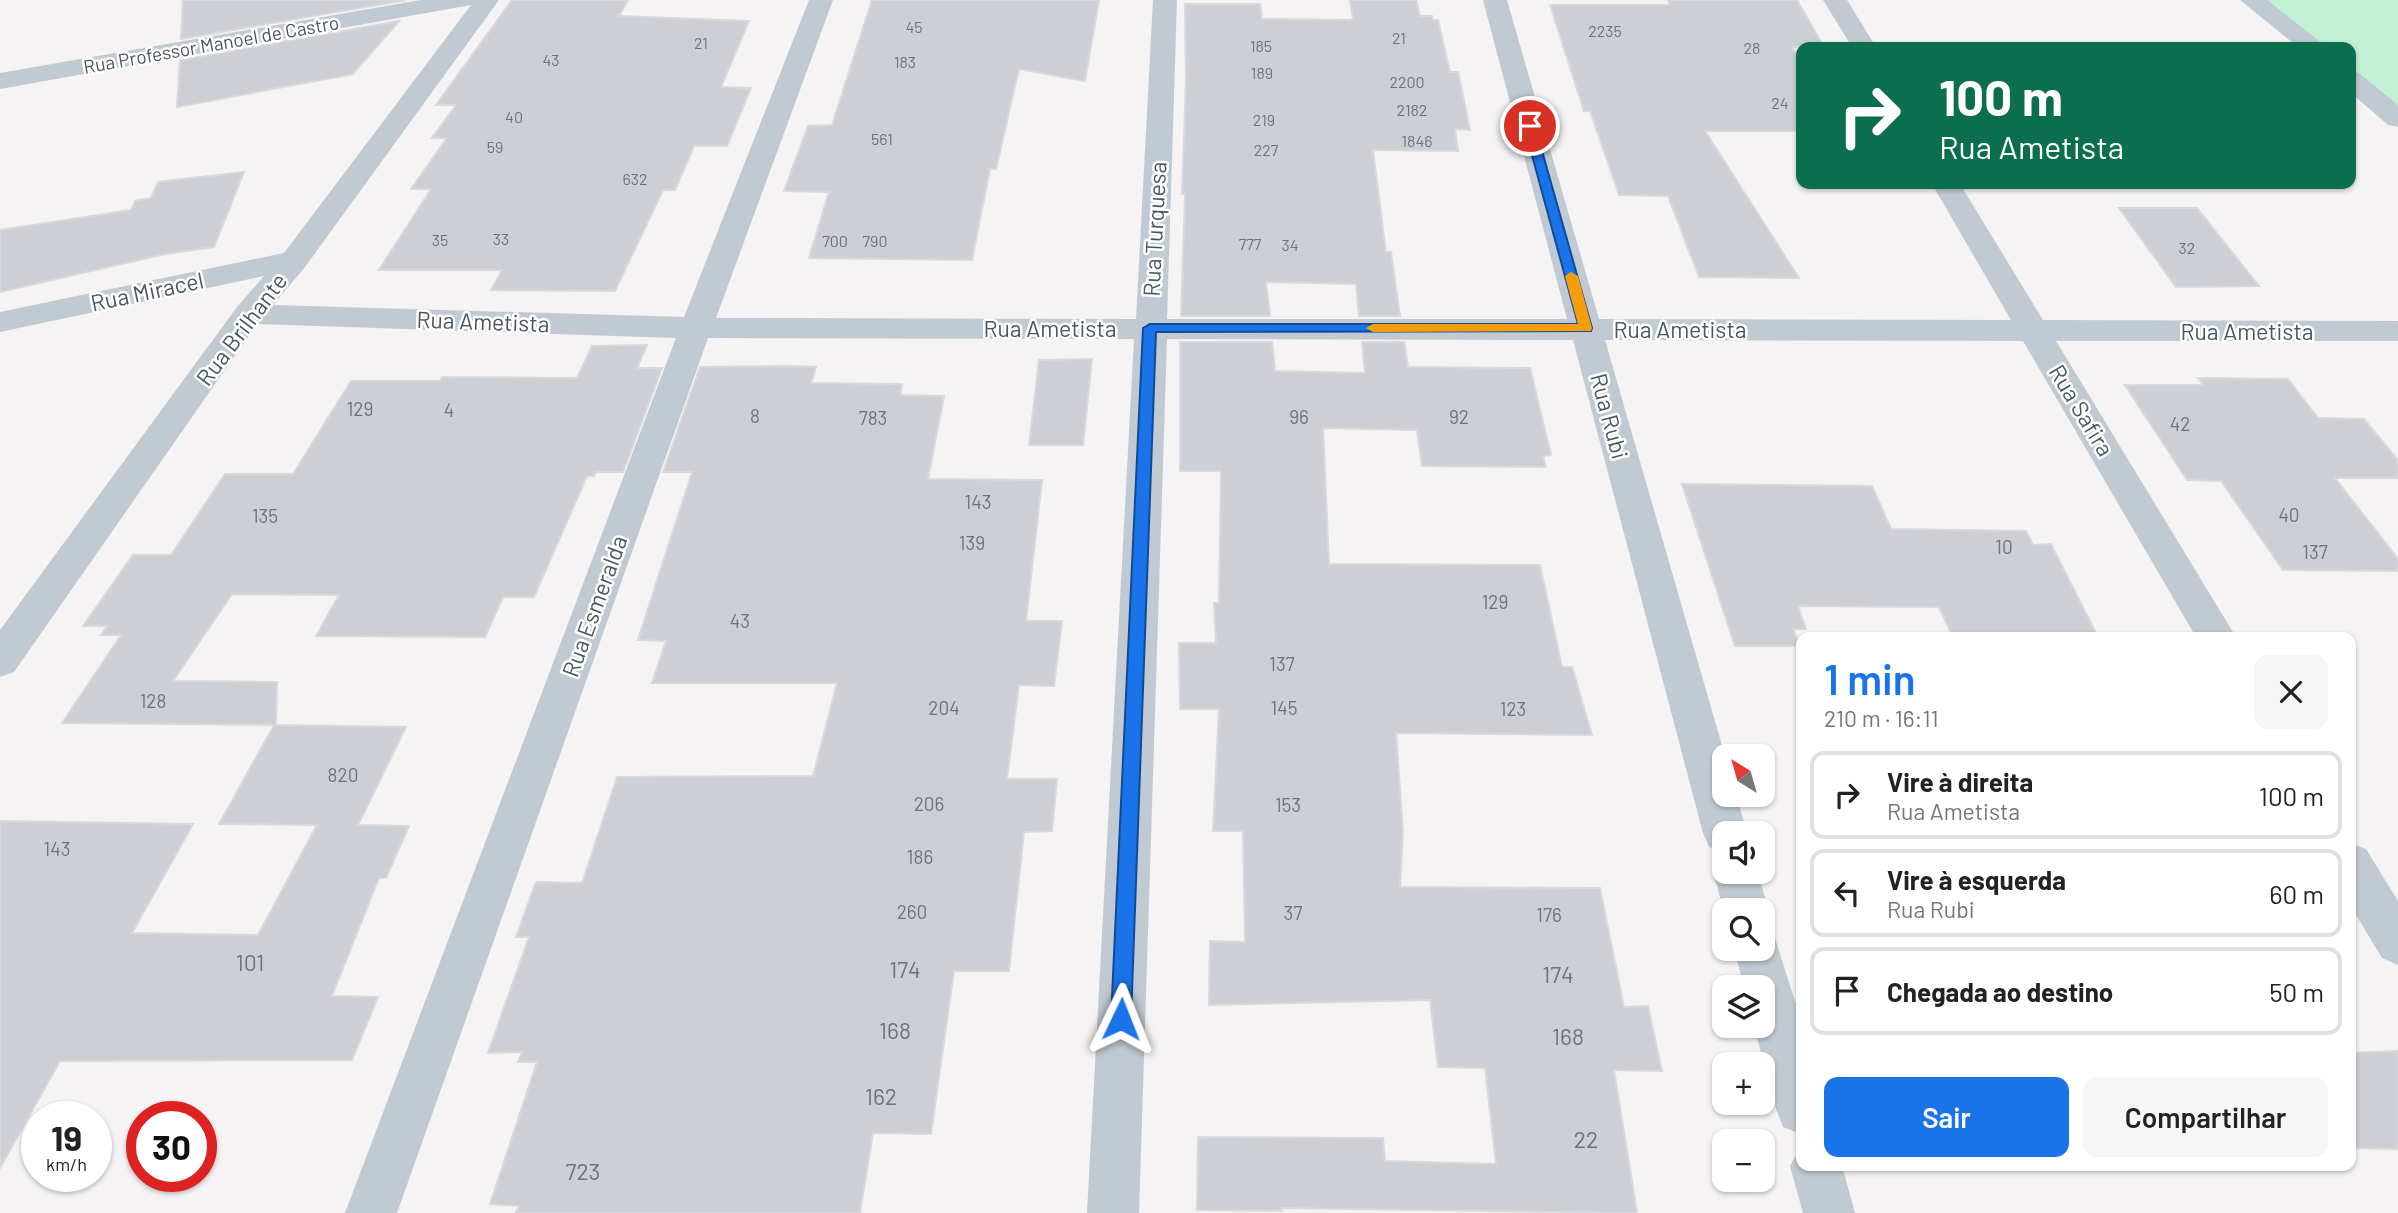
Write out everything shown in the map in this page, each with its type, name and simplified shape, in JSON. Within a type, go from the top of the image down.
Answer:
[{"type":"street","name":"Rua Professor Manoel de Castro","points":[[0,81],[463,0]]},
{"type":"street","name":"Rua Brilhante","points":[[0,662],[248,314],[294,260],[487,0]]},
{"type":"street","name":"Rua Esmeralda","points":[[371,1213],[696,328],[821,0]]},
{"type":"street","name":"Rua Turquesa","points":[[1113,1213],[1165,0]]},
{"type":"street","name":"Rua Rubi","points":[[1495,0],[1722,821]]},
{"type":"street","points":[[1835,0],[1861,42]]},
{"type":"street","points":[[2252,0],[2307,42]]},
{"type":"street","points":[[2356,83],[2398,119]]},
{"type":"street","name":"Rua Safira","points":[[1949,189],[2213,632]]},
{"type":"street","name":"Rua Miracel","points":[[0,322],[294,260]]},
{"type":"street","name":"Rua Ametista","points":[[248,314],[696,328],[2398,331]]},
{"type":"street","points":[[2356,873],[2398,943]]},
{"type":"street","points":[[1761,961],[1796,1091]]},
{"type":"street","points":[[1817,1171],[1829,1213]]},
{"type":"green space","points":[[2252,0],[2398,0],[2398,119],[2356,83],[2356,42],[2307,42]]},
{"type":"building","points":[[183,0],[406,0],[181,39]]},
{"type":"building","points":[[512,0],[628,0],[619,16],[749,21],[721,87],[751,88],[727,146],[694,146],[675,190],[663,190],[615,291],[491,290],[502,270],[379,270],[431,189],[411,189],[447,138],[432,138],[456,105],[436,105]]},
{"type":"building","points":[[872,0],[1099,0],[1085,81],[1019,69],[996,169],[990,169],[972,260],[809,258],[829,192],[784,191],[808,126],[832,125]]},
{"type":"building","points":[[1350,0],[1416,0],[1420,16],[1432,16],[1433,20],[1438,20],[1450,72],[1458,72],[1470,130],[1455,129],[1458,151],[1373,150],[1386,253],[1391,252],[1400,316],[1359,316],[1356,284],[1266,282],[1270,316],[1181,316],[1185,194],[1182,194],[1186,80],[1185,4],[1260,4],[1262,19],[1353,20]]},
{"type":"building","points":[[1668,0],[1797,0],[1821,42],[1796,42],[1796,47],[1792,47],[1796,55],[1796,131],[1705,131],[1799,278],[1699,277],[1668,196],[1619,195],[1590,111],[1584,111],[1550,5],[1670,5]]},
{"type":"building","points":[[399,21],[353,74],[177,107],[180,60]]},
{"type":"building","points":[[244,172],[214,247],[165,254],[0,292],[0,230],[131,210],[135,201],[151,198],[158,182]]},
{"type":"building","points":[[2119,208],[2197,208],[2259,286],[2176,287]]},
{"type":"building","points":[[1180,342],[1272,342],[1275,371],[1365,373],[1362,342],[1404,342],[1408,367],[1530,368],[1551,455],[1543,456],[1546,467],[1422,466],[1417,430],[1323,428],[1329,564],[1540,565],[1562,667],[1572,667],[1592,735],[1396,733],[1403,831],[1400,887],[1600,888],[1624,1007],[1648,1006],[1662,1071],[1614,1070],[1637,1213],[1281,1208],[1282,1211],[1197,1210],[1198,1137],[1383,1138],[1385,1161],[1496,1164],[1485,1068],[1438,1067],[1430,1000],[1209,1005],[1210,941],[1245,942],[1243,831],[1213,831],[1219,709],[1180,709],[1179,643],[1216,643],[1214,603],[1219,603],[1221,471],[1180,471]]},
{"type":"building","points":[[647,345],[637,368],[662,368],[623,472],[596,472],[594,476],[587,476],[534,597],[503,597],[485,637],[316,636],[339,595],[232,594],[173,681],[277,682],[276,725],[62,723],[121,635],[101,635],[107,626],[83,626],[133,555],[171,555],[225,474],[293,474],[351,381],[440,381],[442,377],[577,378],[592,346]]},
{"type":"building","points":[[1092,359],[1083,445],[1029,445],[1039,360]]},
{"type":"building","points":[[700,367],[816,367],[811,383],[902,384],[900,395],[944,396],[928,479],[1042,480],[1026,621],[1062,621],[1054,686],[1019,685],[1007,779],[1057,779],[1052,831],[1024,832],[1009,971],[954,971],[931,1134],[873,1133],[860,1213],[516,1213],[519,1206],[490,1204],[537,1062],[518,1062],[522,1052],[488,1053],[529,937],[516,937],[536,882],[582,883],[617,777],[813,776],[837,683],[652,683],[666,641],[638,640],[692,472],[663,472]]},
{"type":"building","points":[[2198,378],[2288,379],[2318,418],[2364,419],[2398,460],[2398,478],[2335,478],[2398,559],[2398,571],[2283,570],[2221,481],[2187,480],[2125,385],[2203,385]]},
{"type":"building","points":[[1682,484],[1872,486],[1891,529],[2026,531],[2033,545],[2051,544],[2095,632],[1951,632],[1939,607],[1798,606],[1806,629],[1793,629],[1796,646],[1735,646]]},
{"type":"building","points":[[274,725],[406,727],[358,825],[409,826],[386,878],[379,878],[332,996],[378,997],[352,1060],[60,1061],[38,1101],[21,1101],[21,1131],[0,1168],[0,821],[193,824],[132,933],[258,935],[317,825],[219,824]]},
{"type":"building","points":[[2398,1051],[2398,1149],[2356,1148],[2356,1053]]},
{"type":"slow traffic","points":[[1373,328],[1586,328],[1571,276]]},
{"type":"route","points":[[1121,1019],[1150,328],[1586,328],[1530,126]]}]
